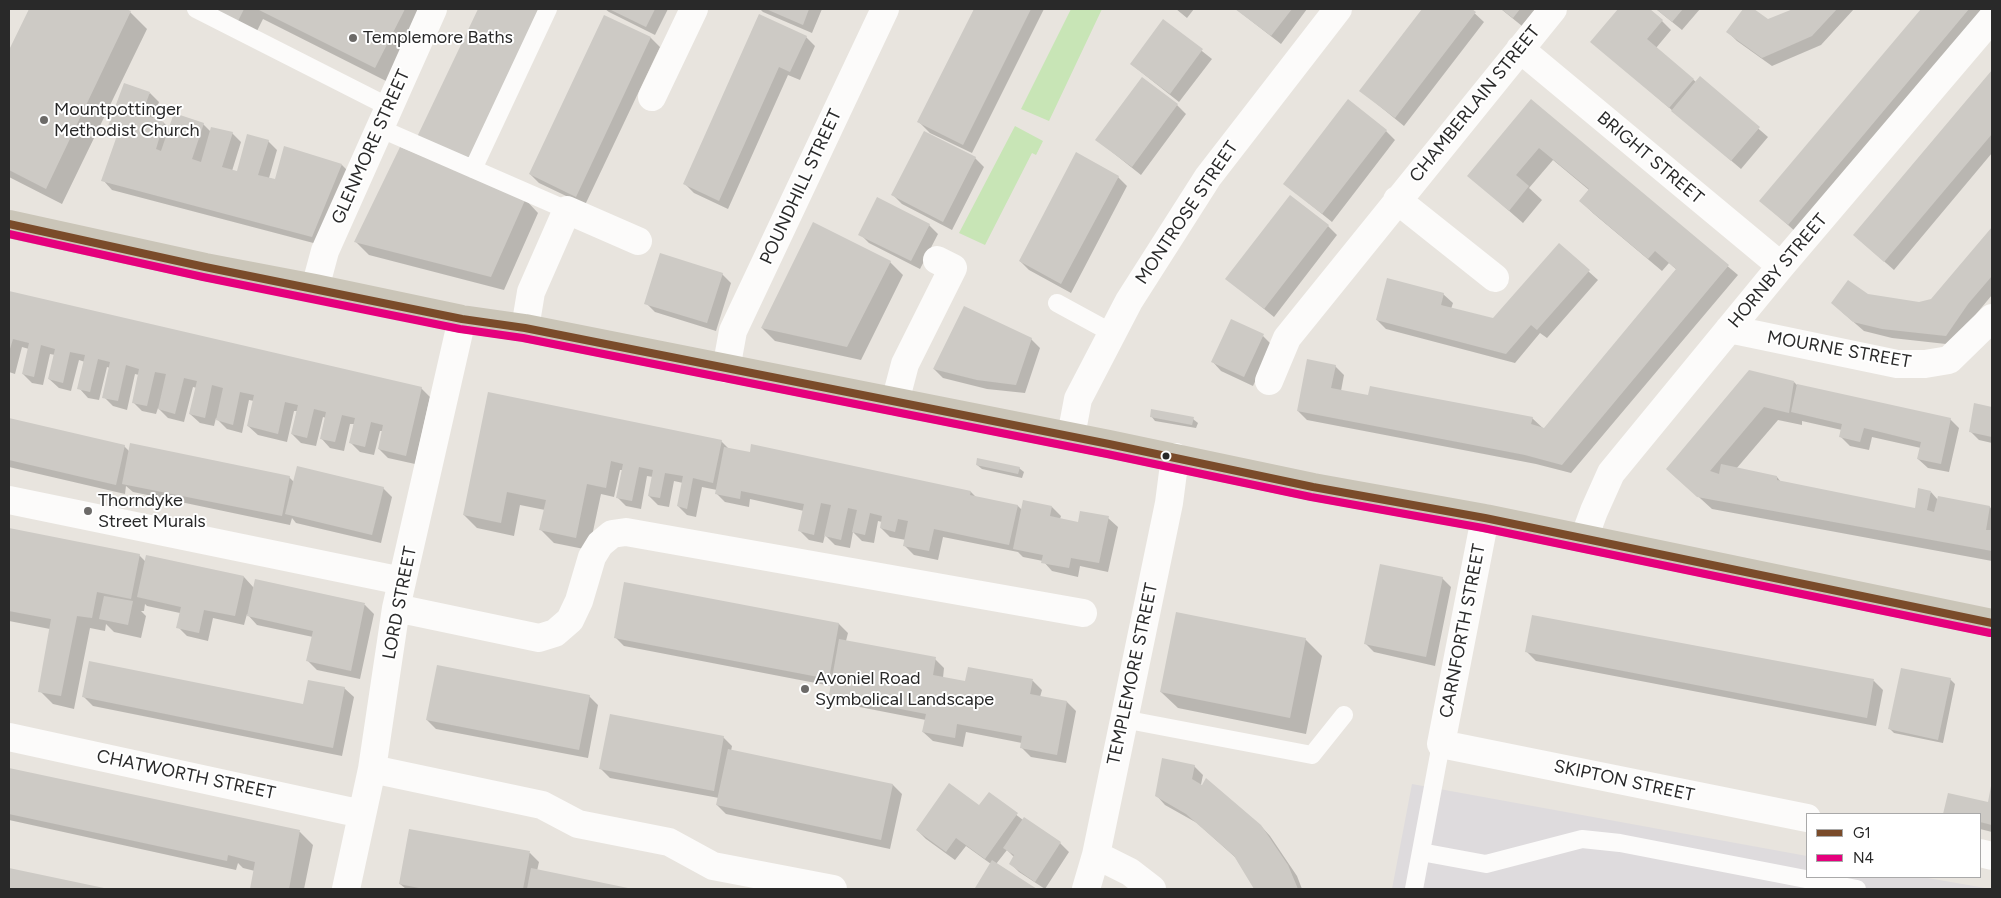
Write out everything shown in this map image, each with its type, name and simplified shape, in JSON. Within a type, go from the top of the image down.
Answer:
[{"type":"main road","points":[[9,224],[197,266],[462,319],[526,328],[1175,457],[1313,487],[1485,518],[1992,623]]},
{"type":"street","name":"GLENMORE STREET","points":[[314,288],[325,251],[434,9]]},
{"type":"street","points":[[652,97],[694,9]]},
{"type":"street","name":"POUNDHILL STREET","points":[[726,369],[733,331],[885,9]]},
{"type":"street","name":"MONTROSE STREET","points":[[1071,436],[1078,399],[1129,300],[1208,177],[1338,9]]},
{"type":"street","name":"CHAMBERLAIN STREET","points":[[1269,380],[1287,338],[1396,200],[1553,9]]},
{"type":"street","name":"HORNBY STREET","points":[[1584,538],[1611,473],[1781,266],[1992,18]]},
{"type":"street","name":"BRIGHT STREET","points":[[1520,49],[1781,266]]},
{"type":"street","points":[[1396,200],[1495,278]]},
{"type":"street","points":[[526,328],[531,292],[567,210],[638,241]]},
{"type":"street","points":[[895,402],[903,379],[905,364],[953,268],[937,260]]},
{"type":"street","name":"MOURNE STREET","points":[[1729,329],[1897,364],[1924,364],[1949,360],[1992,318]]},
{"type":"street","name":"LORD STREET","points":[[346,889],[372,769],[396,608],[462,319]]},
{"type":"street","name":"TEMPLEMORE STREET","points":[[1086,889],[1096,855],[1123,719],[1170,503],[1175,457]]},
{"type":"street","points":[[9,500],[402,581]]},
{"type":"street","name":"CARNFORTH STREET","points":[[1441,744],[1485,518]]},
{"type":"street","points":[[396,608],[539,638],[555,633],[570,620],[579,601],[592,557],[600,544],[612,534],[626,532],[1083,613]]},
{"type":"street","name":"CHATWORTH STREET","points":[[9,737],[362,814]]},
{"type":"street","name":"SKIPTON STREET","points":[[1441,744],[1806,818]]},
{"type":"street","points":[[372,769],[542,805],[578,824],[669,842],[713,866],[833,889]]},
{"type":"street","points":[[1096,855],[1130,872],[1152,889]]},
{"type":"lane","points":[[196,9],[473,169],[567,210]]},
{"type":"lane","points":[[473,169],[548,9]]},
{"type":"lane","points":[[1057,303],[1112,333]]},
{"type":"lane","points":[[1123,719],[1312,755],[1344,715]]},
{"type":"lane","points":[[1414,889],[1441,744]]},
{"type":"lane","points":[[1421,852],[1486,864],[1582,839],[1620,843],[1857,889]]},
{"type":"shaded area","points":[[1412,784],[1806,856],[1806,878],[1928,878],[1991,889],[1392,889]]},
{"type":"green space","points":[[1071,9],[1102,9],[1049,121],[1021,109]]},
{"type":"green space","points":[[1015,126],[1043,141],[1036,155],[1032,153],[985,245],[959,233]]},
{"type":"building","name":"Mountpottinger Methodist Church","points":[[29,9],[126,9],[131,11],[46,189],[9,170],[9,50]]},
{"type":"building","points":[[213,9],[244,9],[238,21]]},
{"type":"building","name":"Templemore Baths","points":[[257,9],[405,9],[375,68]]},
{"type":"building","points":[[478,9],[541,9],[469,161],[417,137]]},
{"type":"building","points":[[609,9],[655,9],[646,27]]},
{"type":"building","points":[[766,9],[809,9],[803,25]]},
{"type":"building","points":[[974,9],[1031,9],[963,145],[917,122]]},
{"type":"building","points":[[1235,9],[1292,9],[1271,36]]},
{"type":"building","points":[[1422,9],[1472,9],[1476,12],[1395,118],[1359,91]]},
{"type":"building","points":[[1501,9],[1520,9],[1513,18]]},
{"type":"building","points":[[1618,9],[1650,9],[1663,20],[1647,39],[1694,79],[1669,108],[1590,42]]},
{"type":"building","points":[[1656,9],[1683,9],[1672,22]]},
{"type":"building","points":[[1743,9],[1754,9],[1768,19],[1793,9],[1837,9],[1812,36],[1762,58],[1726,32]]},
{"type":"building","points":[[1921,9],[1969,9],[1788,225],[1759,201]]},
{"type":"building","points":[[759,14],[807,36],[790,72],[779,67],[719,201],[683,184]]},
{"type":"building","points":[[604,15],[651,37],[576,197],[529,174]]},
{"type":"building","points":[[1163,19],[1203,49],[1170,94],[1130,64]]},
{"type":"building","points":[[1992,70],[1992,134],[1884,262],[1853,235]]},
{"type":"building","points":[[1700,76],[1760,127],[1731,161],[1671,111]]},
{"type":"building","points":[[1142,77],[1178,104],[1132,167],[1095,140]]},
{"type":"building","points":[[124,83],[150,92],[142,114],[164,122],[156,149],[161,151],[174,113],[204,123],[192,159],[201,162],[211,127],[233,132],[222,167],[237,171],[247,134],[269,140],[258,175],[275,179],[284,146],[342,164],[312,237],[101,181],[119,130],[108,126]]},
{"type":"building","points":[[1348,99],[1387,130],[1322,214],[1283,184]]},
{"type":"building","points":[[1531,99],[1729,265],[1562,465],[1525,455],[1297,411],[1307,359],[1336,365],[1331,388],[1368,395],[1370,386],[1533,417],[1531,424],[1544,428],[1676,269],[1655,251],[1648,259],[1579,201],[1589,189],[1539,148],[1516,175],[1529,186],[1509,211],[1467,176]]},
{"type":"building","points":[[924,131],[976,157],[943,222],[891,195]]},
{"type":"building","points":[[400,147],[526,198],[491,277],[354,242]]},
{"type":"building","points":[[1076,152],[1119,176],[1061,284],[1019,261]]},
{"type":"building","points":[[1290,195],[1329,225],[1264,309],[1225,279]]},
{"type":"building","points":[[877,197],[930,224],[911,261],[858,235]]},
{"type":"building","points":[[813,222],[891,261],[847,347],[761,328]]},
{"type":"building","points":[[1992,227],[1992,276],[1968,304],[1946,336],[1882,329],[1853,322],[1831,303],[1848,280],[1868,294],[1919,302],[1931,299]]},
{"type":"building","points":[[1559,243],[1590,270],[1537,330],[1531,325],[1506,354],[1376,320],[1387,278],[1444,293],[1441,305],[1493,318]]},
{"type":"building","points":[[660,253],[723,273],[707,323],[644,304]]},
{"type":"building","points":[[9,291],[422,387],[406,456],[378,449],[383,425],[371,422],[365,447],[349,443],[355,418],[342,415],[335,442],[320,439],[326,412],[314,409],[307,438],[291,434],[298,405],[285,402],[278,434],[247,426],[254,395],[240,392],[233,425],[216,420],[223,388],[212,385],[205,418],[189,414],[197,381],[184,378],[175,414],[158,409],[166,374],[155,372],[147,406],[132,403],[139,369],[126,365],[118,401],[102,398],[110,362],[98,359],[90,392],[77,389],[85,355],[70,352],[63,383],[48,379],[55,349],[41,345],[34,377],[22,374],[29,343],[13,339],[9,352]]},
{"type":"building","points":[[964,306],[1032,338],[1016,385],[977,380],[933,369]]},
{"type":"building","points":[[1231,319],[1264,334],[1244,377],[1211,362]]},
{"type":"building","points":[[1749,370],[1794,381],[1789,413],[1764,407],[1710,471],[1719,474],[1721,464],[1777,476],[1777,480],[1915,508],[1918,488],[1931,491],[1927,510],[1934,512],[1938,496],[1990,506],[1986,530],[1992,530],[1992,551],[1697,497],[1666,469]]},
{"type":"building","points":[[1797,384],[1951,418],[1941,464],[1917,459],[1921,442],[1864,428],[1860,442],[1839,437],[1842,424],[1791,412]]},
{"type":"building","points":[[488,392],[722,440],[713,483],[693,478],[687,509],[677,506],[683,476],[665,473],[660,498],[648,496],[653,470],[639,467],[632,501],[616,498],[623,464],[611,461],[606,488],[587,484],[576,538],[539,530],[546,500],[507,492],[501,523],[463,515]]},
{"type":"building","points":[[1974,403],[1992,407],[1992,437],[1969,432]]},
{"type":"building","points":[[1151,409],[1194,417],[1192,425],[1150,417]]},
{"type":"building","points":[[9,418],[125,445],[116,485],[9,460]]},
{"type":"building","points":[[130,443],[290,476],[282,516],[122,484]]},
{"type":"building","points":[[751,444],[971,491],[970,495],[1018,505],[1009,545],[934,529],[929,551],[903,546],[908,521],[898,519],[895,532],[880,528],[882,516],[870,513],[865,535],[852,532],[857,510],[848,508],[841,540],[824,536],[831,505],[821,503],[814,535],[798,531],[804,504],[741,491],[740,499],[715,494],[724,447],[750,452]]},
{"type":"building","points":[[977,458],[1020,467],[1018,474],[976,465]]},
{"type":"building","points":[[297,466],[384,487],[372,535],[285,514]]},
{"type":"building","points":[[1023,500],[1052,506],[1050,516],[1078,522],[1080,511],[1109,516],[1099,563],[1071,558],[1069,568],[1041,563],[1043,555],[1013,549]]},
{"type":"building","points":[[9,528],[140,554],[131,599],[97,592],[92,618],[77,616],[61,696],[38,692],[51,619],[9,611]]},
{"type":"building","points":[[146,555],[244,576],[235,616],[204,610],[199,633],[176,628],[181,607],[137,597]]},
{"type":"building","points":[[1380,564],[1443,577],[1426,657],[1364,644]]},
{"type":"building","points":[[255,579],[365,603],[351,671],[306,661],[313,631],[247,616]]},
{"type":"building","points":[[624,582],[839,623],[829,679],[614,638]]},
{"type":"building","points":[[104,596],[133,601],[128,625],[99,619]]},
{"type":"building","points":[[1176,612],[1306,638],[1290,718],[1160,692]]},
{"type":"building","points":[[1532,615],[1874,679],[1867,718],[1525,652]]},
{"type":"building","points":[[839,639],[936,657],[933,675],[965,681],[968,667],[1033,679],[1030,694],[1067,701],[1057,755],[1020,748],[1022,736],[957,724],[955,738],[922,732],[926,714],[829,695]]},
{"type":"building","points":[[89,661],[303,704],[308,680],[345,687],[333,748],[82,697]]},
{"type":"building","points":[[437,665],[590,695],[579,750],[426,720]]},
{"type":"building","points":[[1901,668],[1951,678],[1938,740],[1888,729]]},
{"type":"building","points":[[610,714],[724,736],[714,791],[599,769]]},
{"type":"building","points":[[728,749],[893,784],[881,840],[716,805]]},
{"type":"building","points":[[1162,758],[1195,765],[1192,779],[1202,785],[1206,778],[1261,825],[1288,865],[1298,889],[1254,889],[1234,856],[1186,814],[1155,796]]},
{"type":"building","points":[[9,768],[300,830],[289,889],[250,889],[255,862],[228,855],[227,861],[9,814]]},
{"type":"building","points":[[949,783],[979,805],[989,792],[1018,813],[985,859],[956,838],[946,852],[916,830]]},
{"type":"building","points":[[1991,786],[1992,825],[1981,822],[1981,813],[1943,813],[1948,793],[1988,802]]},
{"type":"building","points":[[1024,817],[1061,842],[1035,882],[1009,864],[1014,855],[1003,848]]},
{"type":"building","points":[[409,829],[530,851],[523,889],[424,889],[399,884]]},
{"type":"building","points":[[992,860],[1037,889],[975,888]]},
{"type":"building","points":[[9,868],[104,888],[104,889],[9,889]]},
{"type":"building","points":[[531,868],[628,888],[628,889],[527,889]]},
{"type":"transit line","name":"G1","points":[[9,224],[205,267],[462,319],[525,328],[1109,444],[1313,487],[1485,518],[1992,623]]},
{"type":"transit line","name":"N4","points":[[9,234],[203,277],[460,329],[523,338],[1107,454],[1311,497],[1483,528],[1990,633]]},
{"type":"place","name":"Templemore Baths","points":[[353,38]]},
{"type":"place","name":"Mountpottinger Methodist Church","points":[[44,120]]},
{"type":"place","name":"Thorndyke Street Murals","points":[[88,511]]},
{"type":"place","name":"Avoniel Road Symbolical Landscape","points":[[805,689]]}]
